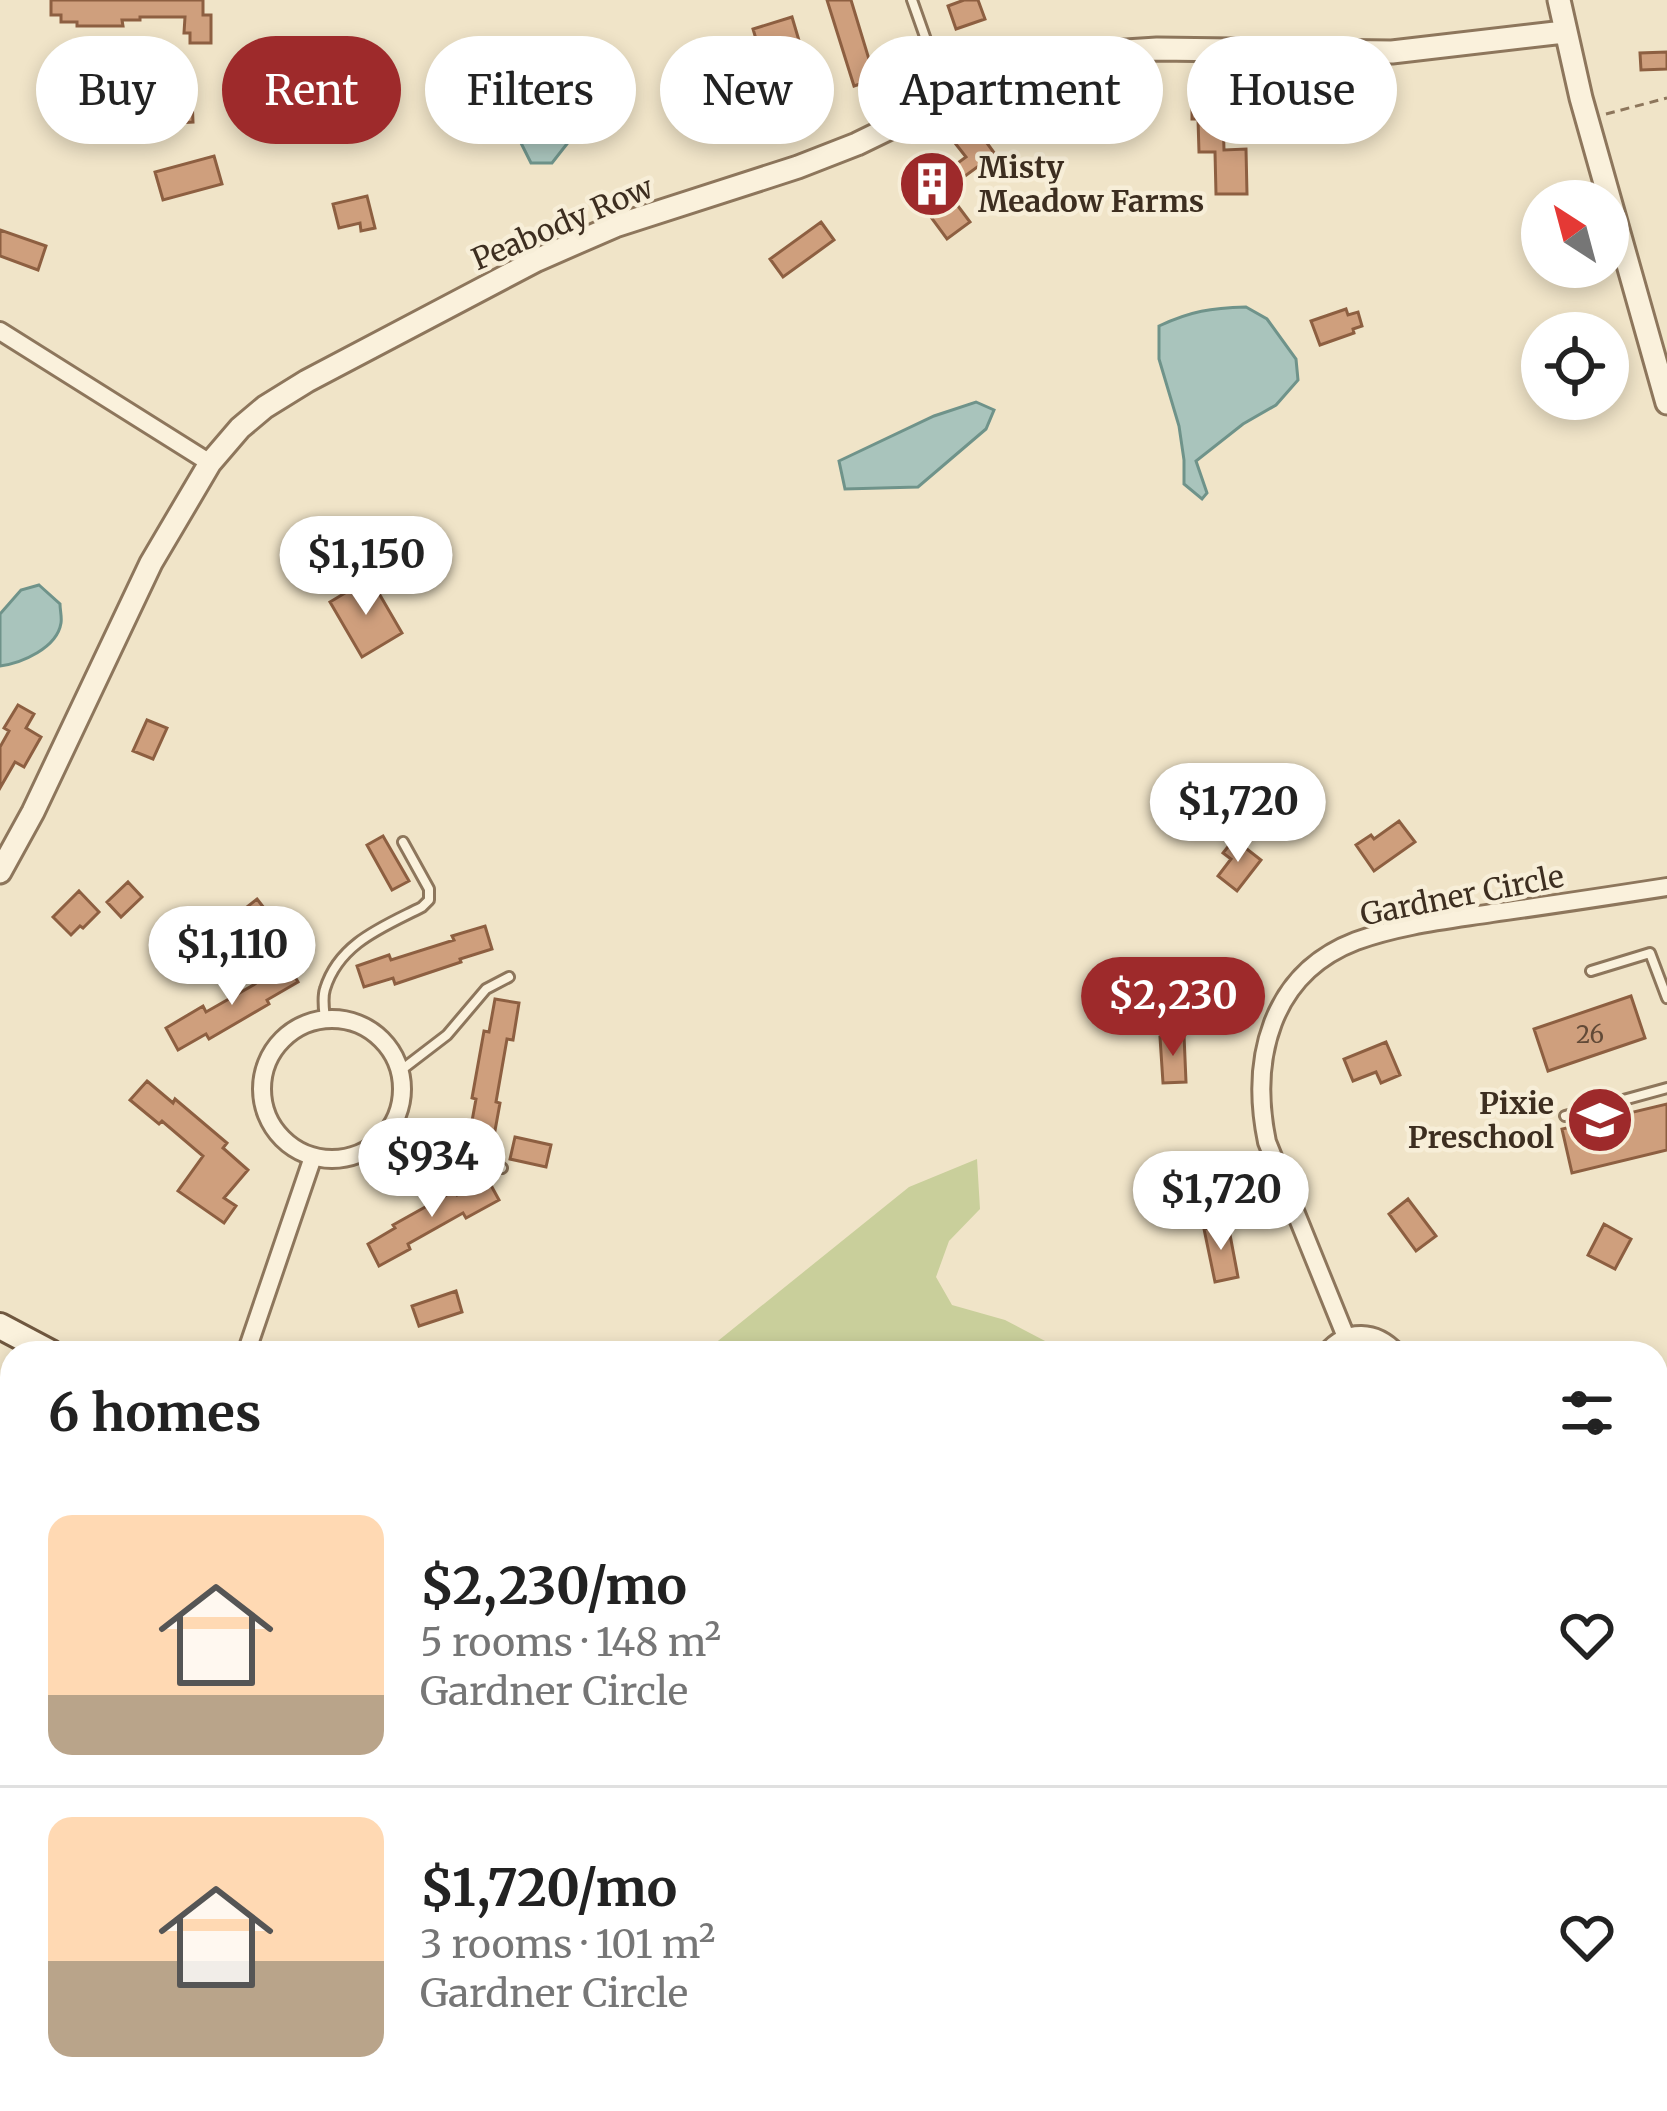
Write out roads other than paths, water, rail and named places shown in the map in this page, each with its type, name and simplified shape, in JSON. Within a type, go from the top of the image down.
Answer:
[{"type":"main road","points":[[0,1326],[28,1341]]},
{"type":"street","points":[[1558,0],[1667,403]]},
{"type":"street","name":"Peabody Row","points":[[1163,49],[1392,52],[1564,32]]},
{"type":"street","name":"Peabody Row","points":[[0,872],[151,563],[210,464],[240,428],[307,380],[537,260],[615,226],[737,188],[858,143]]},
{"type":"street","points":[[0,331],[210,464]]},
{"type":"street","name":"Gardner Circle","points":[[1346,1337],[1262,1117],[1263,1057],[1272,1023],[1289,992],[1327,956],[1372,936],[1436,921],[1667,887]]},
{"type":"street","points":[[325,1019],[347,1020],[373,1031],[392,1052],[400,1071],[403,1092],[393,1124],[379,1142],[341,1159],[313,1157],[289,1144],[271,1124],[262,1099],[268,1059],[284,1037],[325,1019]]},
{"type":"street","points":[[250,1341],[313,1157]]},
{"type":"street","points":[[1340,1341],[1360,1334],[1384,1341]]},
{"type":"lane","points":[[911,0],[924,36]]},
{"type":"lane","points":[[325,1019],[324,991],[349,948],[429,900],[429,889],[403,842]]},
{"type":"lane","points":[[1591,970],[1650,953],[1667,998]]},
{"type":"lane","points":[[400,1071],[447,1035],[487,989],[508,977]]},
{"type":"lane","points":[[1565,1116],[1667,1088]]},
{"type":"lane","points":[[393,1124],[460,1147],[502,1168]]},
{"type":"water","points":[[522,144],[567,144],[552,163],[531,163]]},
{"type":"water","points":[[1246,307],[1267,319],[1296,359],[1298,380],[1276,405],[1196,461],[1207,493],[1202,499],[1184,484],[1179,426],[1159,359],[1159,326],[1201,311]]},
{"type":"water","points":[[976,402],[994,410],[986,429],[918,487],[845,489],[839,461],[934,416]]},
{"type":"water","points":[[39,585],[60,604],[58,632],[37,653],[0,666],[0,614],[21,590]]},
{"type":"place","name":"Misty Meadow Farms","points":[[932,184]]},
{"type":"place","name":"Pixie Preschool","points":[[1600,1120]]}]
